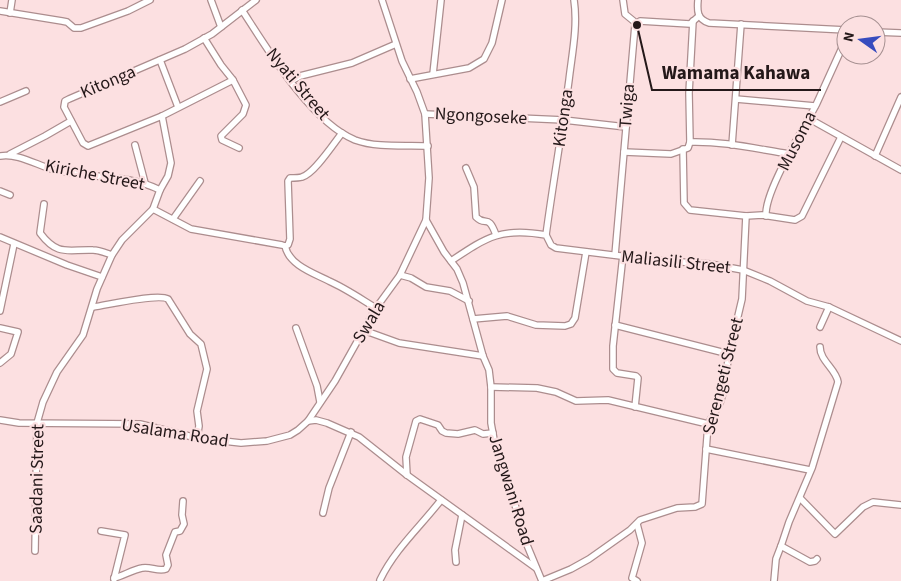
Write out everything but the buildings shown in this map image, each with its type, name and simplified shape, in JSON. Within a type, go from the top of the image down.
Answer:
[{"type":"street","points":[[10,12],[12,0]]},
{"type":"street","points":[[0,11],[68,22],[74,28],[81,28],[128,11],[150,0]]},
{"type":"street","points":[[211,0],[221,27]]},
{"type":"street","name":"Kitonga","points":[[233,80],[162,116],[88,146],[83,144],[64,107],[65,101],[186,49],[221,27],[256,0]]},
{"type":"street","points":[[382,0],[396,44],[425,114],[429,178],[426,220]]},
{"type":"street","points":[[433,74],[441,0]]},
{"type":"street","points":[[410,79],[469,68],[484,59],[492,43],[502,0]]},
{"type":"street","name":"Kitonga","points":[[546,235],[564,120],[575,26],[574,0]]},
{"type":"street","points":[[623,0],[625,14],[636,23],[640,21],[684,24],[693,21],[699,16]]},
{"type":"street","points":[[698,3],[699,16],[708,23],[836,29]]},
{"type":"street","name":"Nyati Street","points":[[242,10],[291,81],[311,106],[342,133],[356,140],[375,144],[428,146]]},
{"type":"street","points":[[624,152],[670,154],[688,148],[690,142],[689,93],[693,21]]},
{"type":"street","name":"Twiga","points":[[615,255],[634,28],[636,23]]},
{"type":"street","points":[[732,145],[741,24]]},
{"type":"street","points":[[886,32],[901,33]]},
{"type":"street","points":[[204,38],[220,65],[233,80],[243,96],[246,108],[243,114],[221,136],[222,140],[238,148]]},
{"type":"street","points":[[291,81],[300,76],[352,63],[396,44]]},
{"type":"street","points":[[160,60],[178,107]]},
{"type":"street","name":"Musoma","points":[[766,216],[765,208],[836,61]]},
{"type":"street","points":[[0,102],[26,91]]},
{"type":"street","points":[[875,156],[901,97]]},
{"type":"street","points":[[736,99],[815,106]]},
{"type":"street","name":"Ngongoseke","points":[[425,114],[564,120],[626,127]]},
{"type":"street","name":"Saadani Street","points":[[35,551],[37,423],[40,411],[57,372],[83,335],[102,277],[112,255],[122,240],[153,209],[168,176],[171,163],[162,116]]},
{"type":"street","points":[[808,118],[901,170]]},
{"type":"street","points":[[0,156],[10,154],[71,120]]},
{"type":"street","points":[[283,261],[290,239],[288,181],[290,178],[307,175],[342,133]]},
{"type":"street","points":[[683,149],[684,200],[688,209],[697,212],[766,216],[795,220],[800,218],[841,137]]},
{"type":"street","points":[[690,142],[705,141],[790,154]]},
{"type":"street","points":[[135,144],[145,183]]},
{"type":"street","name":"Kiriche Street","points":[[10,154],[62,172],[145,183],[160,190]]},
{"type":"street","points":[[466,168],[474,187],[476,217],[479,220],[489,221],[496,235]]},
{"type":"street","points":[[173,219],[200,181]]},
{"type":"street","points":[[0,191],[10,195]]},
{"type":"street","points":[[44,204],[40,233],[51,245],[66,251],[96,250],[112,255]]},
{"type":"street","points":[[153,209],[191,229],[280,244],[295,262],[376,308]]},
{"type":"street","name":"Serengeti Street","points":[[542,581],[589,559],[640,520],[677,508],[695,507],[702,504],[708,424],[720,403],[742,299],[746,216]]},
{"type":"street","name":"Jangwani Road","points":[[426,220],[463,283],[483,356],[489,370],[495,445],[527,545],[542,581]]},
{"type":"street","name":"Swala","points":[[308,421],[335,381],[362,330],[400,275],[426,220]]},
{"type":"street","points":[[451,261],[480,242],[496,235],[507,232],[527,232],[546,235]]},
{"type":"street","name":"Maliasili Street","points":[[546,235],[551,245],[556,248],[744,270],[770,281],[807,301],[829,308],[901,341]]},
{"type":"street","points":[[0,237],[102,277]]},
{"type":"street","points":[[0,311],[14,244]]},
{"type":"street","points":[[473,319],[507,316],[536,325],[565,326],[571,324],[575,318],[586,252]]},
{"type":"street","points":[[624,256],[615,325],[613,369],[616,373],[636,376],[638,378],[635,407]]},
{"type":"street","points":[[400,275],[412,278],[426,288],[450,291],[468,301]]},
{"type":"street","points":[[93,307],[137,299],[163,297],[168,299],[190,334],[201,344],[206,364],[197,411],[199,426],[197,438]]},
{"type":"street","points":[[820,327],[829,308]]},
{"type":"street","points":[[615,325],[729,354]]},
{"type":"street","points":[[0,328],[18,332],[11,354],[0,363]]},
{"type":"street","points":[[296,328],[317,386],[320,402]]},
{"type":"street","points":[[362,330],[399,343],[483,356]]},
{"type":"street","points":[[774,581],[776,560],[818,452],[838,381],[820,353],[820,347]]},
{"type":"street","points":[[491,386],[537,388],[556,392],[576,401],[608,400],[708,424]]},
{"type":"street","points":[[407,476],[406,457],[416,421],[420,419],[438,425],[442,432],[446,433],[458,434],[475,430],[483,434],[493,433]]},
{"type":"street","name":"Usalama Road","points":[[0,420],[37,423],[140,424],[197,438],[241,443],[268,441],[290,435],[308,421]]},
{"type":"street","points":[[308,421],[327,422],[359,437],[407,476],[538,569]]},
{"type":"street","points":[[323,513],[329,488],[351,432]]},
{"type":"street","points":[[706,449],[810,470]]},
{"type":"street","points":[[800,498],[835,534],[863,507],[873,502],[901,505]]},
{"type":"street","points":[[380,580],[398,550],[441,500]]},
{"type":"street","points":[[113,580],[143,567],[160,571],[166,569],[168,565],[166,555],[174,532],[184,526],[182,515],[183,501]]},
{"type":"street","points":[[456,562],[455,550],[462,515]]},
{"type":"street","points":[[637,524],[642,543],[632,578],[637,581]]},
{"type":"street","points":[[101,531],[125,535],[113,580]]},
{"type":"street","points":[[781,546],[810,562],[817,559]]},
{"type":"place","name":"Wamama Kahawa","points":[[637,25]]}]
